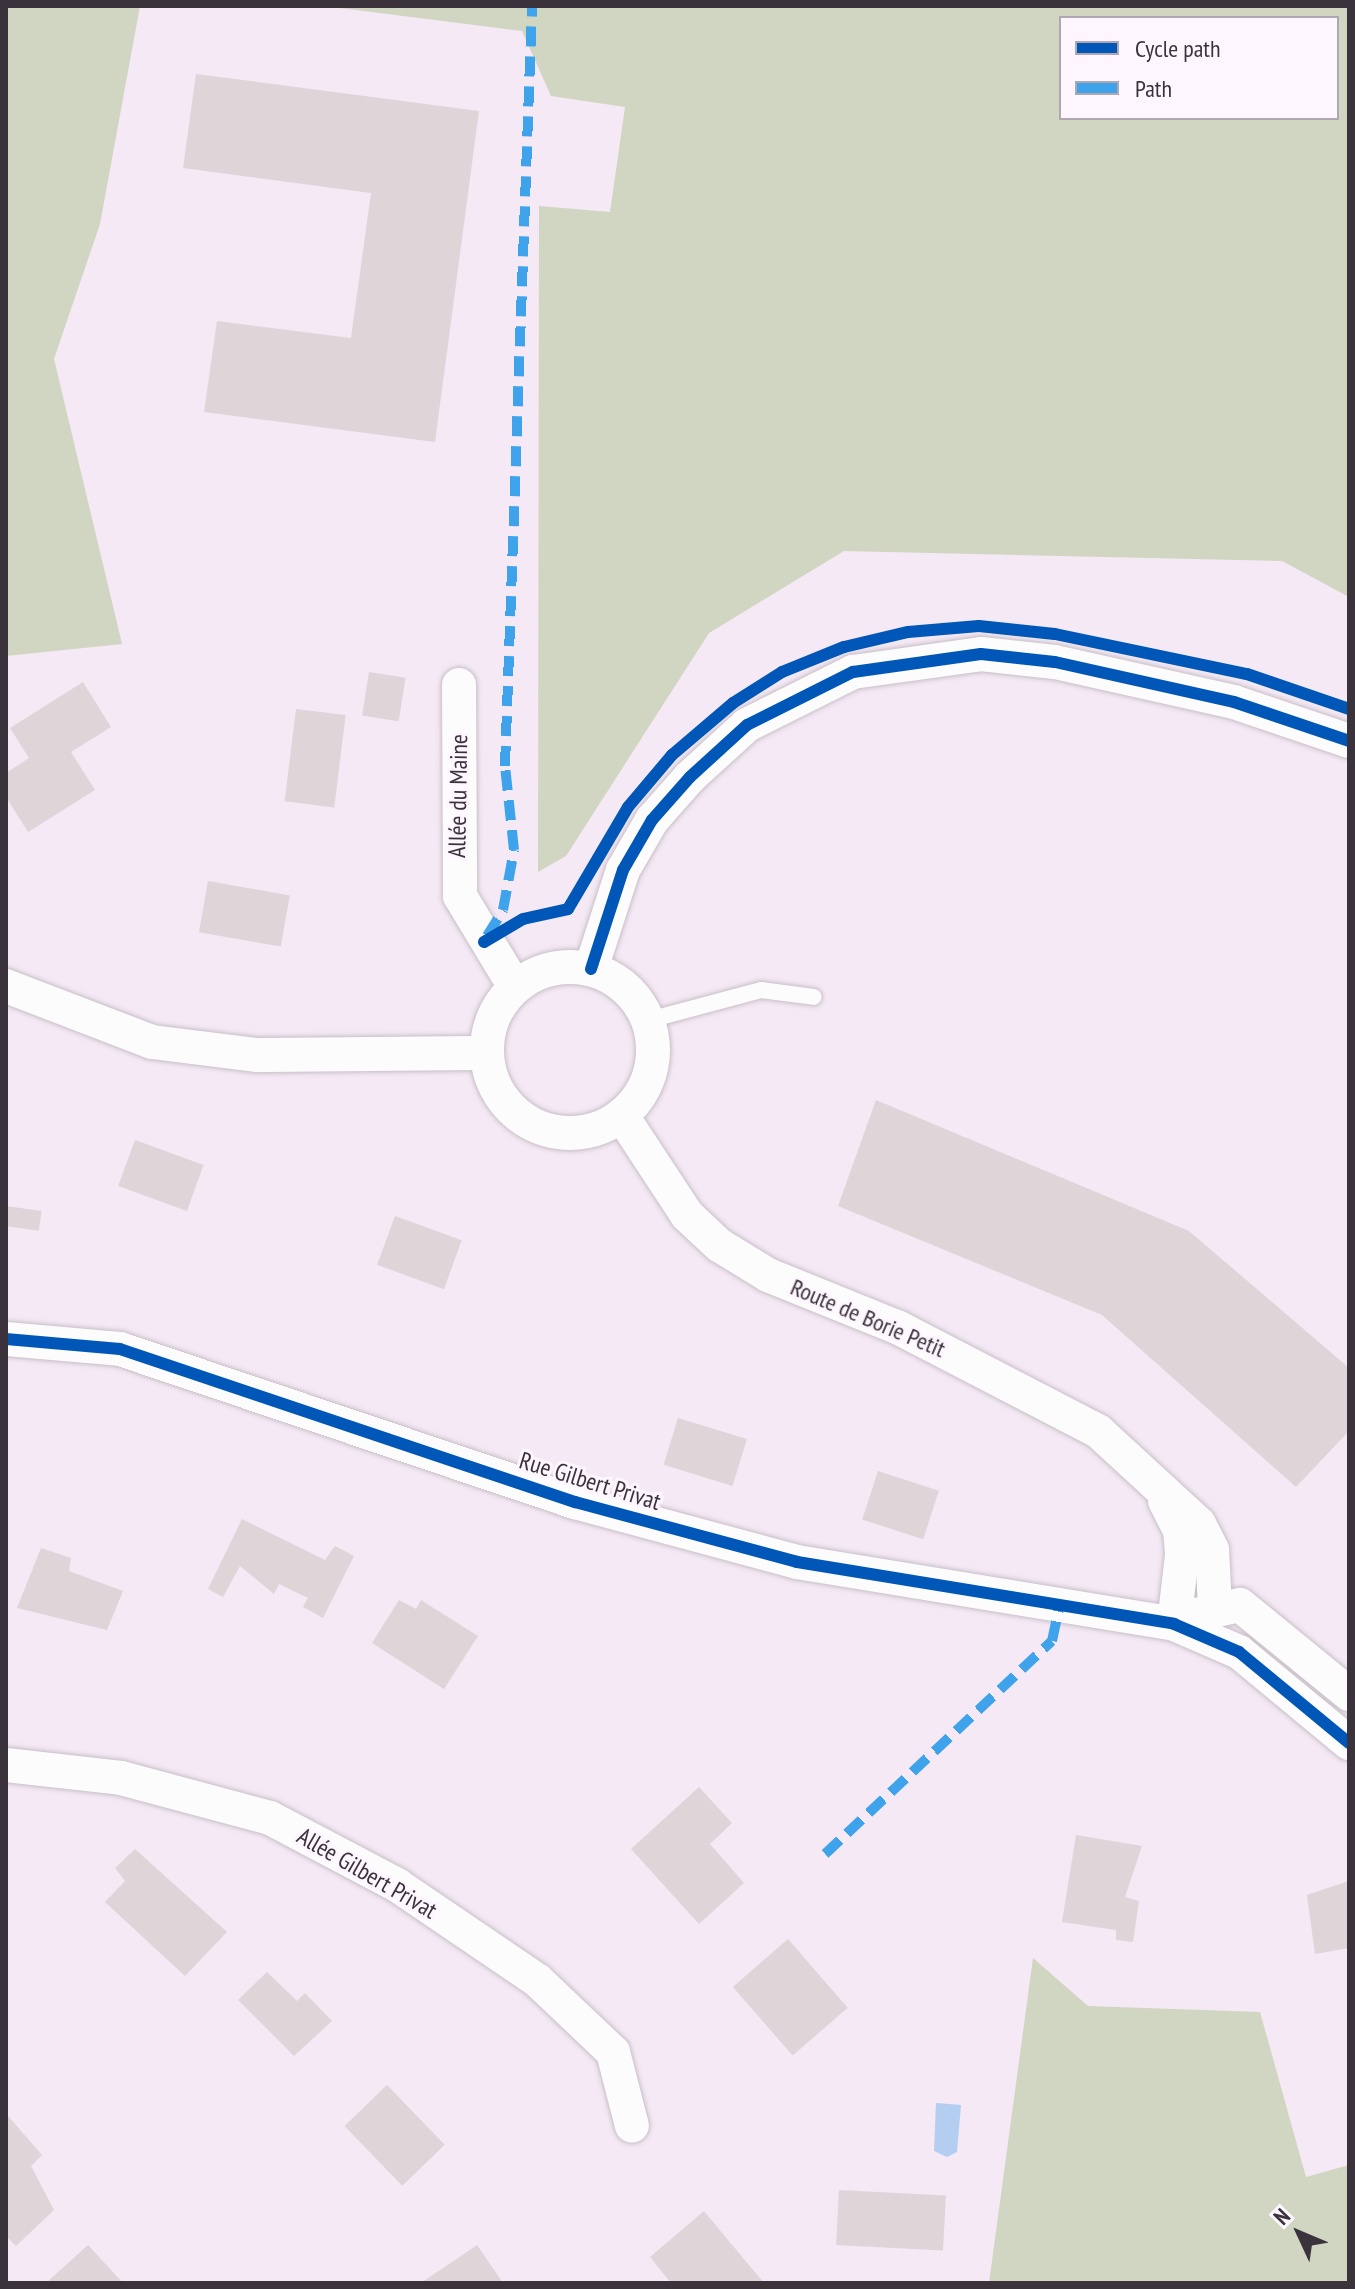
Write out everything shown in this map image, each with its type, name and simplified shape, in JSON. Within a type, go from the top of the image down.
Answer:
[{"type":"street","points":[[591,969],[623,870],[662,809],[747,725],[853,672],[981,654],[1055,662],[1234,702],[1349,741]]},
{"type":"street","name":"Allée du Maine","points":[[459,685],[460,896],[515,987]]},
{"type":"street","points":[[551,968],[591,969],[626,988],[649,1020],[651,1073],[622,1116],[586,1131],[547,1131],[504,1102],[486,1053],[499,1006],[515,987],[551,968]]},
{"type":"street","points":[[6,986],[152,1042],[257,1055],[486,1053]]},
{"type":"street","name":"Route de Borie Petit","points":[[622,1116],[687,1215],[719,1245],[768,1275],[1025,1389],[1098,1431],[1199,1524],[1212,1550],[1215,1608]]},
{"type":"street","name":"Rue Gilbert Privat","points":[[6,1339],[120,1349],[575,1502],[797,1562],[1174,1624],[1239,1652],[1349,1743]]},
{"type":"street","name":"Route de Borie Petit","points":[[1152,1478],[1180,1530],[1182,1591],[1174,1624]]},
{"type":"street","points":[[1174,1624],[1215,1608],[1240,1605],[1349,1694]]},
{"type":"street","name":"Allée Gilbert Privat","points":[[6,1765],[121,1778],[270,1818],[397,1885],[537,1980],[613,2052],[632,2126]]},
{"type":"lane","points":[[649,1020],[761,990],[814,997]]},
{"type":"green space","points":[[6,6],[140,6],[100,224],[54,359],[122,644],[6,656]]},
{"type":"green space","points":[[324,6],[1349,6],[1349,597],[1282,561],[844,551],[709,633],[566,856],[538,872],[539,206],[610,212],[625,107],[551,96],[522,31]]},
{"type":"green space","points":[[1033,1958],[1088,2006],[1260,2012],[1306,2177],[1349,2165],[1349,2283],[989,2283]]},
{"type":"water","points":[[936,2103],[961,2105],[957,2152],[947,2157],[934,2151]]},
{"type":"building","points":[[196,74],[479,111],[435,442],[204,412],[217,321],[351,338],[371,193],[183,168]]},
{"type":"building","points":[[369,672],[406,678],[399,721],[362,715]]},
{"type":"building","points":[[83,682],[111,727],[71,752],[95,790],[28,832],[6,797],[6,773],[29,758],[10,728]]},
{"type":"building","points":[[296,709],[346,715],[334,807],[285,801]]},
{"type":"building","points":[[208,881],[290,895],[281,947],[199,932]]},
{"type":"building","points":[[876,1100],[1189,1231],[1349,1368],[1349,1431],[1296,1487],[1102,1315],[838,1206]]},
{"type":"building","points":[[135,1140],[204,1165],[187,1211],[118,1186]]},
{"type":"building","points":[[6,1206],[42,1211],[39,1231],[6,1226]]},
{"type":"building","points":[[395,1216],[462,1240],[444,1289],[377,1265]]},
{"type":"building","points":[[678,1418],[747,1439],[733,1486],[664,1465]]},
{"type":"building","points":[[878,1471],[939,1491],[923,1539],[862,1520]]},
{"type":"building","points":[[242,1519],[325,1560],[335,1546],[354,1556],[323,1618],[303,1607],[308,1598],[279,1584],[274,1594],[240,1566],[223,1597],[208,1589]]},
{"type":"building","points":[[41,1548],[71,1558],[69,1571],[123,1591],[107,1630],[17,1608]]},
{"type":"building","points":[[399,1600],[416,1609],[421,1600],[478,1636],[444,1689],[372,1643]]},
{"type":"building","points":[[699,1787],[732,1823],[710,1844],[744,1883],[699,1924],[631,1849]]},
{"type":"building","points":[[1076,1835],[1142,1846],[1125,1897],[1139,1901],[1133,1942],[1116,1940],[1116,1930],[1062,1922]]},
{"type":"building","points":[[135,1849],[227,1932],[185,1976],[105,1902],[125,1881],[115,1868]]},
{"type":"building","points":[[1349,1881],[1349,1948],[1315,1954],[1307,1895]]},
{"type":"building","points":[[788,1939],[848,2008],[793,2056],[733,1987]]},
{"type":"building","points":[[267,1972],[297,2001],[305,1993],[332,2021],[294,2056],[238,2000]]},
{"type":"building","points":[[387,2085],[445,2145],[402,2186],[345,2126]]},
{"type":"building","points":[[8,2116],[42,2155],[31,2166],[54,2210],[16,2246],[6,2236]]},
{"type":"building","points":[[839,2190],[946,2196],[943,2251],[836,2245]]},
{"type":"building","points":[[704,2211],[764,2283],[671,2283],[650,2257]]},
{"type":"building","points":[[88,2245],[123,2283],[46,2283]]},
{"type":"building","points":[[477,2245],[503,2283],[421,2283]]},
{"type":"marked path","points":[[487,936],[503,910],[514,850],[505,766],[532,6]]},
{"type":"marked path","points":[[825,1854],[1052,1641],[1059,1608]]},
{"type":"cycle path","points":[[484,942],[523,919],[568,909],[628,807],[672,755],[733,703],[782,672],[844,647],[908,632],[979,626],[1055,634],[1247,674],[1349,709]]},
{"type":"cycle path","points":[[591,969],[623,870],[652,820],[690,777],[747,725],[853,672],[981,654],[1055,662],[1234,702],[1349,741]]},
{"type":"cycle path","points":[[6,1339],[120,1349],[575,1502],[797,1562],[1174,1624],[1239,1652],[1349,1743]]}]
